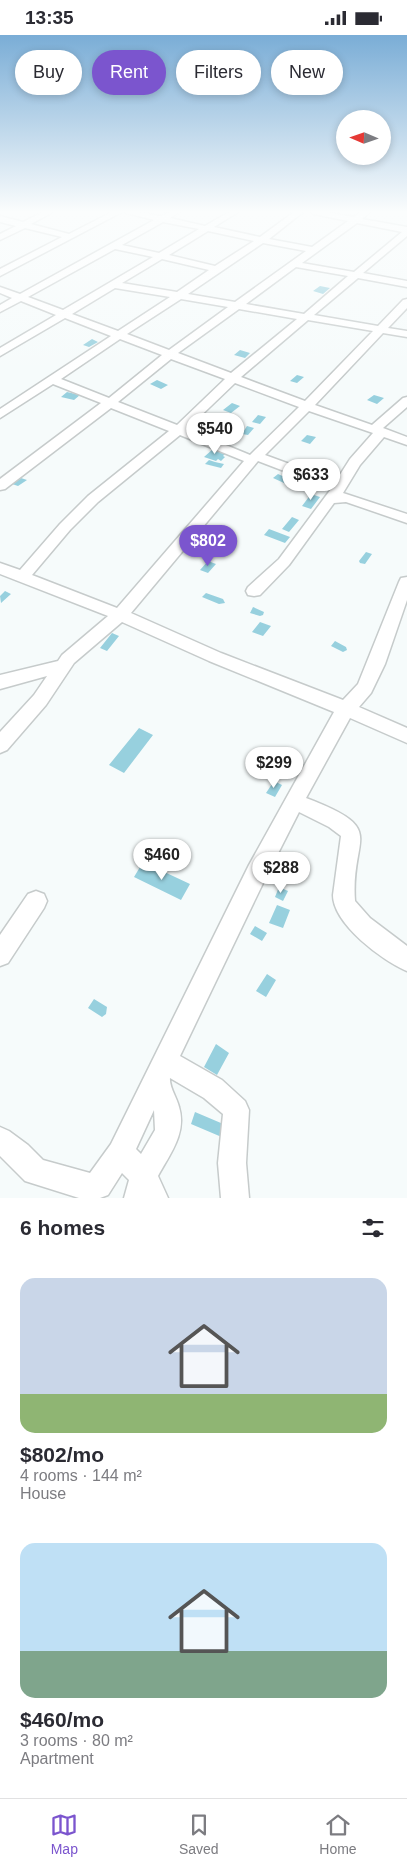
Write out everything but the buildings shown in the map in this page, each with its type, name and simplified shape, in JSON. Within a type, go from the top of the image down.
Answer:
[{"type":"street","points":[[0,273],[12,266]]},
{"type":"street","points":[[0,309],[77,266]]},
{"type":"street","points":[[0,353],[146,266]]},
{"type":"street","points":[[204,266],[217,269]]},
{"type":"street","points":[[0,414],[221,266]]},
{"type":"street","points":[[0,486],[111,403],[169,355],[239,306],[291,266]]},
{"type":"street","points":[[307,266],[407,284]]},
{"type":"street","points":[[22,577],[65,527],[93,499],[178,431],[233,378],[366,266]]},
{"type":"street","points":[[115,285],[407,334]]},
{"type":"street","points":[[0,290],[307,407],[407,441]]},
{"type":"street","points":[[0,745],[40,700],[50,684],[80,647],[120,615],[254,458],[307,407],[407,302]]},
{"type":"street","points":[[51,379],[178,431],[254,458],[348,498],[407,519]]},
{"type":"street","points":[[254,591],[284,562],[336,492],[378,430],[407,401]]},
{"type":"street","points":[[356,423],[363,440],[368,445]]},
{"type":"street","points":[[0,568],[120,615],[215,657],[346,709],[407,736]]},
{"type":"street","points":[[0,1140],[19,1154],[35,1171],[84,1193],[98,1185],[120,1153],[257,872],[346,709],[365,688],[407,581]]},
{"type":"street","points":[[0,682],[65,665]]},
{"type":"street","points":[[295,802],[329,816],[347,827],[350,831],[344,901],[352,916],[407,960]]},
{"type":"street","points":[[0,955],[36,901]]},
{"type":"street","points":[[145,1190],[170,1125],[160,1070]]},
{"type":"street","points":[[160,1070],[208,1086],[236,1110],[232,1163],[235,1198]]},
{"type":"street","points":[[120,1153],[145,1190]]}]
